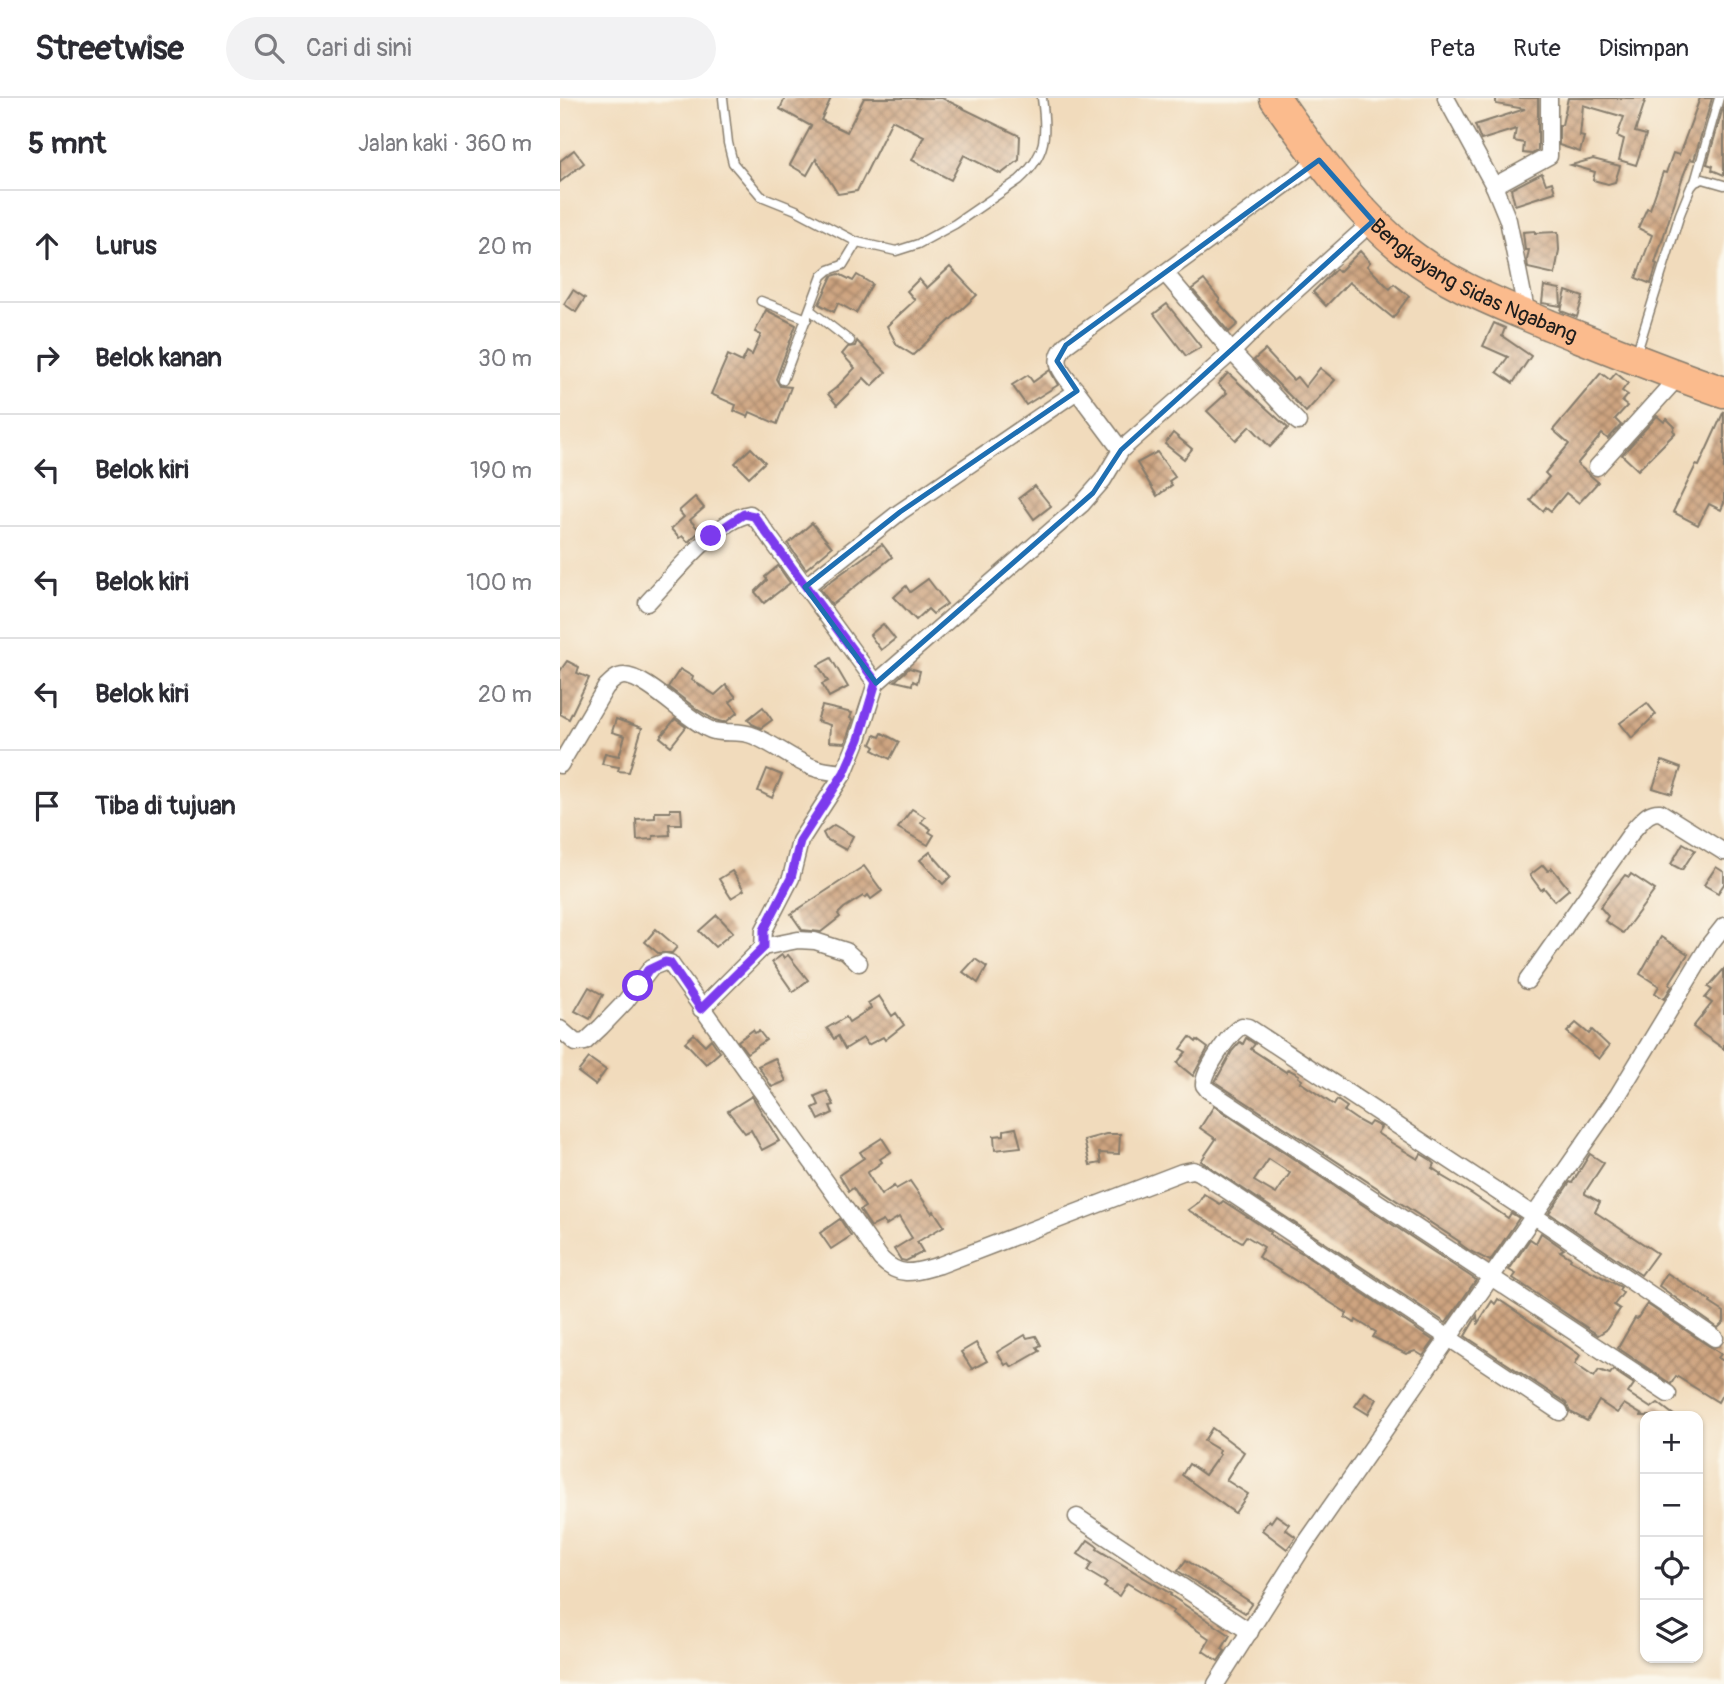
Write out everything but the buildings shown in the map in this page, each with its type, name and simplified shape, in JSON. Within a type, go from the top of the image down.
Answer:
[{"type":"highway","name":"Bengkayang Sidas Ngabang","points":[[1275,98],[1319,160],[1373,220],[1405,251],[1434,272],[1527,315],[1678,377],[1724,392]]},
{"type":"street","points":[[1446,98],[1494,186],[1508,220],[1527,315]]},
{"type":"street","points":[[1494,186],[1549,156],[1549,98]]},
{"type":"street","points":[[1121,450],[1062,373],[1057,361],[1058,353],[1319,160]]},
{"type":"street","points":[[764,947],[764,930],[791,878],[800,841],[844,773],[859,739],[876,682],[1082,504],[1103,480],[1121,450],[1232,352],[1373,220]]},
{"type":"street","points":[[1165,273],[1232,352],[1298,422]]},
{"type":"street","points":[[1597,467],[1678,377]]},
{"type":"street","points":[[805,587],[900,512],[1077,391]]},
{"type":"street","points":[[647,603],[711,536],[735,520],[750,514],[876,682]]},
{"type":"street","points":[[560,765],[606,687],[614,679],[624,676],[670,701],[709,730],[754,736],[811,767],[844,773]]},
{"type":"street","points":[[1527,981],[1634,829],[1653,811],[1660,811],[1724,852]]},
{"type":"street","points":[[1216,1684],[1305,1544],[1618,1095],[1709,945],[1724,926]]},
{"type":"street","points":[[701,1009],[764,947],[797,940],[815,941],[846,950],[859,963]]},
{"type":"street","points":[[560,1029],[576,1043],[586,1042],[625,1002],[648,970],[665,962],[674,969],[881,1259],[891,1269],[914,1272],[940,1265],[1193,1170],[1201,1172],[1560,1412]]},
{"type":"street","points":[[1668,1394],[1214,1095],[1204,1085],[1203,1080],[1233,1032],[1242,1026],[1248,1027],[1714,1338]]},
{"type":"street","points":[[1077,1517],[1250,1632]]},
{"type":"lane","points":[[723,98],[733,163],[761,197],[796,210],[857,242],[896,251],[946,230],[1031,169],[1039,158],[1044,142],[1042,98]]},
{"type":"lane","points":[[1634,359],[1680,214],[1695,182],[1719,98]]},
{"type":"lane","points":[[1695,182],[1703,179],[1724,185]]},
{"type":"lane","points":[[783,380],[822,276],[843,265],[857,242]]},
{"type":"lane","points":[[761,301],[809,315],[850,341]]},
{"type":"highlighted area","points":[[1319,160],[1373,221],[1121,450],[1093,493],[876,683],[805,587],[900,512],[1077,391],[1057,361],[1066,345]]},
{"type":"route","points":[[638,986],[652,967],[660,963],[670,963],[701,1009],[764,947],[764,930],[786,891],[800,841],[844,773],[859,739],[876,682],[754,516],[744,514],[711,536]]}]
